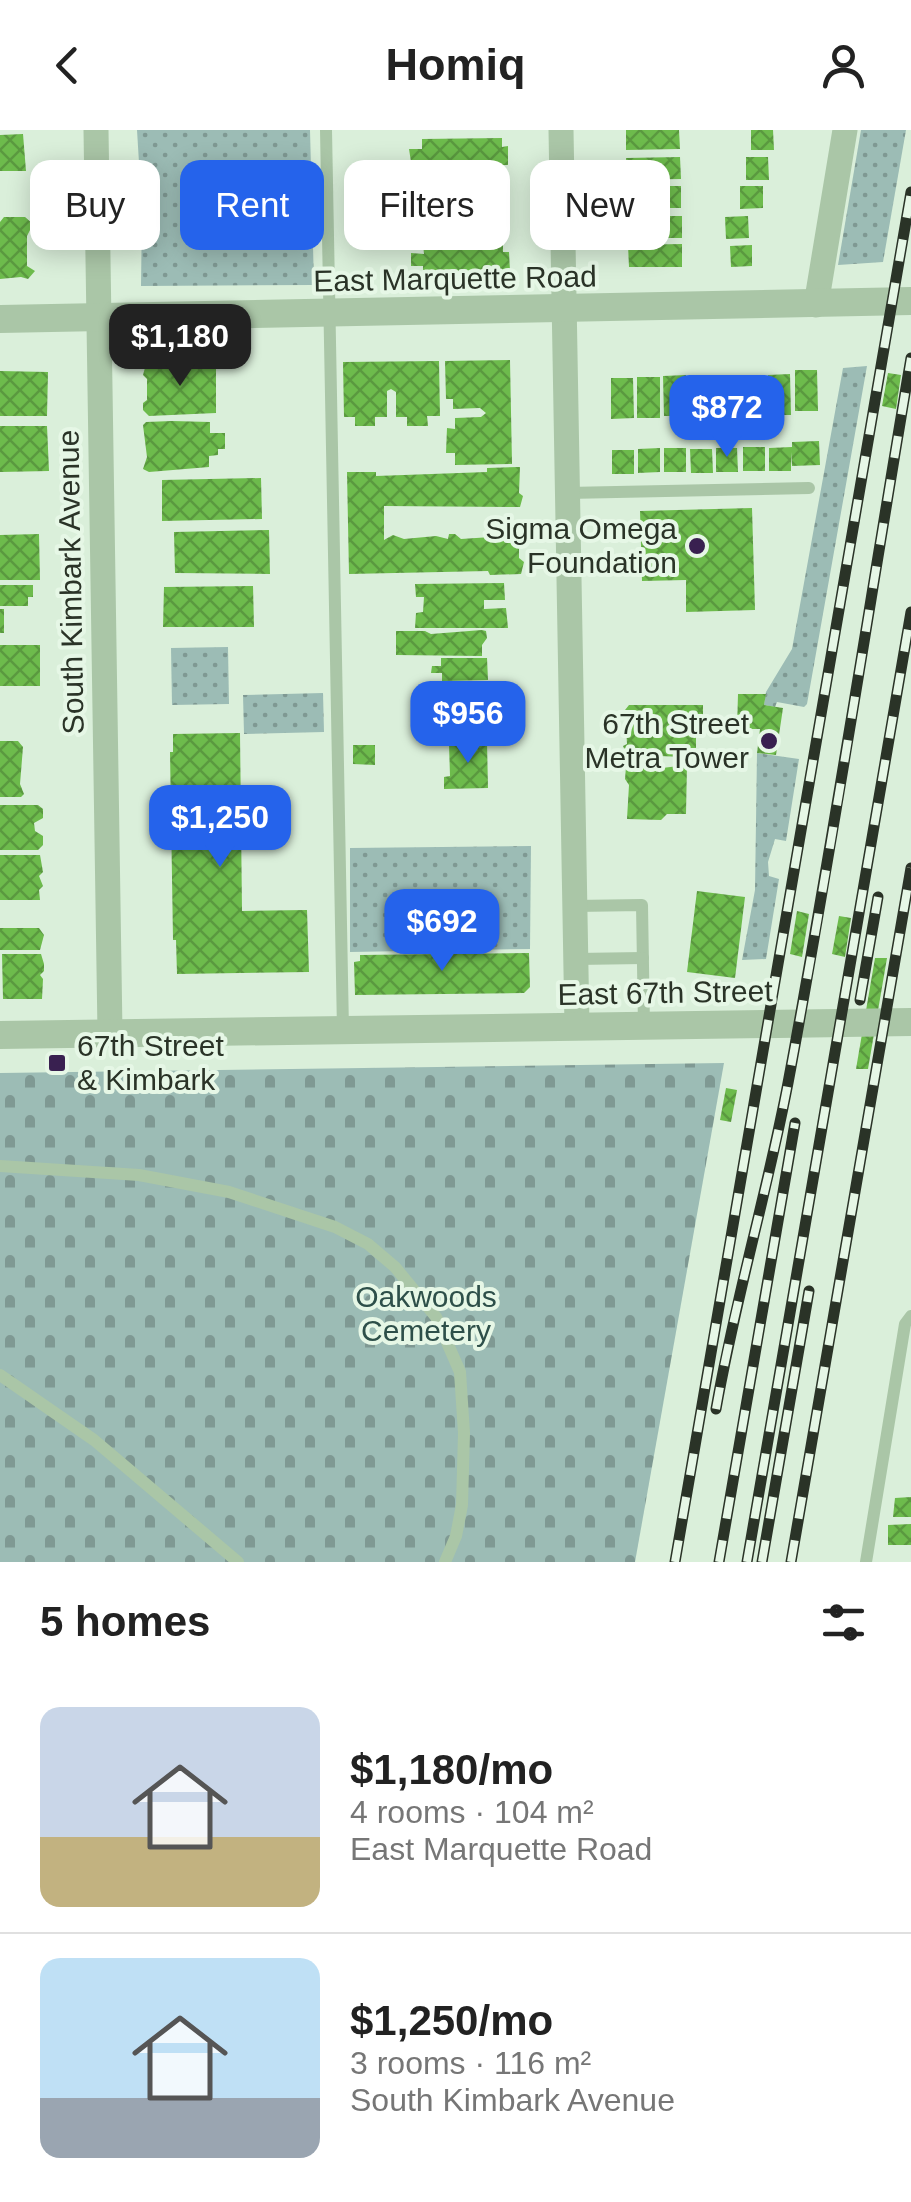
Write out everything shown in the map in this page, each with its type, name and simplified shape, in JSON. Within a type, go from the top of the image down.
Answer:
[{"type":"street","name":"South Kimbark Avenue","points":[[96,130],[110,1033]]},
{"type":"street","points":[[561,130],[577,1027]]},
{"type":"street","points":[[816,305],[845,130]]},
{"type":"street","name":"East Marquette Road","points":[[0,319],[911,301]]},
{"type":"street","name":"East 67th Street","points":[[0,1035],[911,1022]]},
{"type":"lane","points":[[326,130],[343,1030]]},
{"type":"lane","points":[[567,493],[810,488]]},
{"type":"lane","points":[[574,906],[642,905],[644,1026]]},
{"type":"lane","points":[[576,959],[643,958]]},
{"type":"lane","points":[[0,1166],[139,1175],[229,1192],[335,1226],[368,1244],[395,1267],[436,1317],[460,1372],[464,1433],[462,1505],[456,1536],[444,1562]]},
{"type":"lane","points":[[866,1562],[905,1324],[911,1316]]},
{"type":"lane","points":[[0,1374],[94,1440],[238,1562]]},
{"type":"green space","points":[[137,130],[310,130],[311,160],[180,160],[180,250],[313,250],[314,285],[141,286],[141,250],[160,250],[160,160],[139,160]]},
{"type":"green space","points":[[861,130],[906,130],[883,262],[838,265]]},
{"type":"green space","points":[[867,366],[807,704],[764,705],[766,692],[792,649],[843,368]]},
{"type":"green space","points":[[228,647],[229,704],[172,705],[171,648]]},
{"type":"green space","points":[[323,693],[324,732],[244,734],[243,695]]},
{"type":"green space","points":[[757,753],[799,759],[786,841],[775,839],[768,862],[769,876],[779,879],[766,959],[742,960],[755,890]]},
{"type":"green space","points":[[531,846],[530,949],[350,952],[350,848]]},
{"type":"green space","name":"Oakwoods Cemetery","points":[[724,1063],[635,1562],[0,1562],[0,1073]]},
{"type":"building","points":[[626,130],[679,130],[680,149],[626,150]]},
{"type":"building","points":[[751,130],[773,130],[774,150],[751,150]]},
{"type":"building","points":[[23,134],[26,171],[0,171],[0,135]]},
{"type":"building","points":[[502,138],[502,147],[508,146],[508,160],[411,160],[409,149],[422,149],[422,139]]},
{"type":"building","points":[[680,157],[681,179],[670,179],[670,160],[626,158]]},
{"type":"building","points":[[746,157],[768,157],[769,180],[746,180]]},
{"type":"building","points":[[670,186],[681,186],[681,208],[670,208]]},
{"type":"building","points":[[740,186],[763,186],[763,208],[740,209]]},
{"type":"building","points":[[670,216],[682,216],[682,238],[670,238]]},
{"type":"building","points":[[748,216],[749,238],[726,239],[725,217]]},
{"type":"building","points":[[4,217],[25,217],[30,221],[27,266],[35,271],[28,279],[0,279],[0,222]]},
{"type":"building","points":[[670,244],[682,244],[682,267],[629,267],[628,250],[670,250]]},
{"type":"building","points":[[752,245],[752,266],[731,267],[730,246]]},
{"type":"building","points":[[424,250],[503,250],[509,252],[510,271],[423,272],[423,266],[411,266],[411,253],[424,254]]},
{"type":"building","points":[[510,360],[512,464],[455,465],[455,453],[446,453],[447,428],[455,429],[455,418],[481,417],[486,413],[480,408],[453,409],[453,399],[446,399],[445,361]]},
{"type":"building","points":[[439,361],[440,416],[427,416],[428,426],[407,426],[407,417],[396,417],[396,392],[391,389],[387,391],[387,417],[375,417],[375,426],[355,426],[355,417],[344,417],[343,362]]},
{"type":"building","points":[[146,364],[216,364],[216,413],[149,416],[143,410],[147,400],[147,379],[143,375]]},
{"type":"building","points":[[795,370],[817,370],[818,411],[795,411]]},
{"type":"building","points":[[0,371],[48,372],[47,416],[0,416]]},
{"type":"building","points":[[888,373],[901,375],[896,409],[882,406]]},
{"type":"building","points":[[790,374],[791,415],[768,415],[768,375]]},
{"type":"building","points":[[686,375],[686,416],[664,416],[663,376]]},
{"type":"building","points":[[691,375],[713,375],[713,416],[691,416]]},
{"type":"building","points":[[739,375],[739,416],[717,416],[716,376]]},
{"type":"building","points":[[741,375],[763,375],[764,416],[741,416]]},
{"type":"building","points":[[637,377],[660,377],[660,418],[637,418]]},
{"type":"building","points":[[611,378],[633,378],[634,418],[611,419]]},
{"type":"building","points":[[210,422],[210,433],[225,433],[225,449],[209,456],[209,467],[149,472],[143,469],[147,457],[143,425]]},
{"type":"building","points":[[0,426],[47,426],[49,471],[0,472]]},
{"type":"building","points":[[819,441],[820,465],[792,466],[791,452],[791,471],[769,471],[769,448]]},
{"type":"building","points":[[743,447],[765,447],[765,471],[743,471]]},
{"type":"building","points":[[660,448],[660,472],[638,473],[638,449]]},
{"type":"building","points":[[664,448],[686,448],[686,472],[664,472]]},
{"type":"building","points":[[716,448],[737,448],[738,472],[716,472]]},
{"type":"building","points":[[690,449],[712,449],[713,473],[691,473]]},
{"type":"building","points":[[612,450],[634,450],[634,474],[612,474]]},
{"type":"building","points":[[520,467],[520,507],[384,506],[384,540],[393,535],[404,539],[448,539],[449,534],[455,534],[461,539],[521,535],[521,574],[349,574],[347,472],[376,472],[376,476]]},
{"type":"building","points":[[261,478],[262,519],[162,521],[162,480]]},
{"type":"building","name":"Sigma Omega Foundation","points":[[752,508],[755,610],[686,612],[686,580],[642,581],[640,511]]},
{"type":"building","points":[[269,530],[270,574],[175,573],[174,532]]},
{"type":"building","points":[[39,534],[40,580],[0,580],[0,535]]},
{"type":"building","points":[[504,583],[505,600],[484,600],[484,609],[506,608],[508,628],[415,628],[416,613],[423,612],[424,597],[416,597],[415,584]]},
{"type":"building","points":[[0,585],[33,585],[33,597],[28,597],[28,606],[0,606]]},
{"type":"building","points":[[253,586],[254,627],[163,627],[164,587]]},
{"type":"building","points":[[0,609],[4,609],[4,633],[0,633]]},
{"type":"building","points":[[482,630],[487,638],[482,656],[396,655],[396,631],[431,634]]},
{"type":"building","points":[[0,645],[40,645],[40,686],[0,686]]},
{"type":"building","points":[[441,658],[487,658],[488,680],[442,681],[442,673],[431,673],[432,666],[441,666]]},
{"type":"building","points":[[486,684],[486,700],[418,700],[418,686]]},
{"type":"building","points":[[738,694],[766,694],[764,705],[783,708],[776,755],[757,753],[760,729],[737,729]]},
{"type":"building","points":[[629,705],[703,705],[703,732],[696,732],[696,748],[691,748],[686,757],[658,756],[651,762],[662,762],[662,768],[687,765],[686,814],[667,814],[661,820],[627,819],[629,785],[625,779],[627,755],[623,746],[627,744],[625,710]]},
{"type":"building","points":[[503,708],[504,734],[429,735],[428,709]]},
{"type":"building","points":[[240,733],[242,911],[307,910],[309,972],[177,974],[173,940],[173,734]]},
{"type":"building","points":[[0,741],[18,741],[23,747],[21,797],[0,797]]},
{"type":"building","points":[[487,742],[488,788],[444,789],[444,777],[450,776],[449,744]]},
{"type":"building","points":[[353,745],[375,745],[375,765],[353,764]]},
{"type":"building","points":[[0,805],[38,805],[43,809],[43,818],[34,823],[35,831],[43,836],[43,845],[38,850],[0,850]]},
{"type":"building","points":[[0,855],[40,855],[40,900],[0,900]]},
{"type":"building","points":[[697,891],[745,897],[735,978],[687,972]]},
{"type":"building","points":[[797,911],[809,914],[802,957],[790,954]]},
{"type":"building","points":[[839,916],[851,918],[845,957],[832,954]]},
{"type":"building","points":[[0,928],[39,928],[44,935],[40,950],[0,950]]},
{"type":"building","points":[[529,953],[530,987],[524,993],[355,995],[354,962],[360,961],[360,955]]},
{"type":"building","points":[[2,954],[41,954],[42,999],[3,999]]},
{"type":"building","points":[[875,958],[887,958],[868,1069],[856,1069]]},
{"type":"building","points":[[726,1088],[737,1090],[731,1122],[720,1120]]},
{"type":"building","points":[[911,1497],[911,1517],[893,1517],[895,1498]]},
{"type":"building","points":[[911,1524],[911,1545],[888,1545],[888,1525]]},
{"type":"railway","points":[[675,1562],[911,192]]},
{"type":"railway","points":[[716,1409],[788,1083],[911,358]]},
{"type":"railway","points":[[747,1562],[911,612]]},
{"type":"railway","points":[[791,1562],[911,868]]},
{"type":"railway","points":[[860,1000],[878,897]]},
{"type":"railway","points":[[719,1562],[795,1123]]},
{"type":"railway","points":[[762,1562],[809,1291]]},
{"type":"place","name":"Sigma Omega Foundation","points":[[697,546]]},
{"type":"place","name":"67th Street Metra Tower","points":[[769,741]]},
{"type":"place","name":"67th Street & Kimbark","points":[[57,1063]]}]
